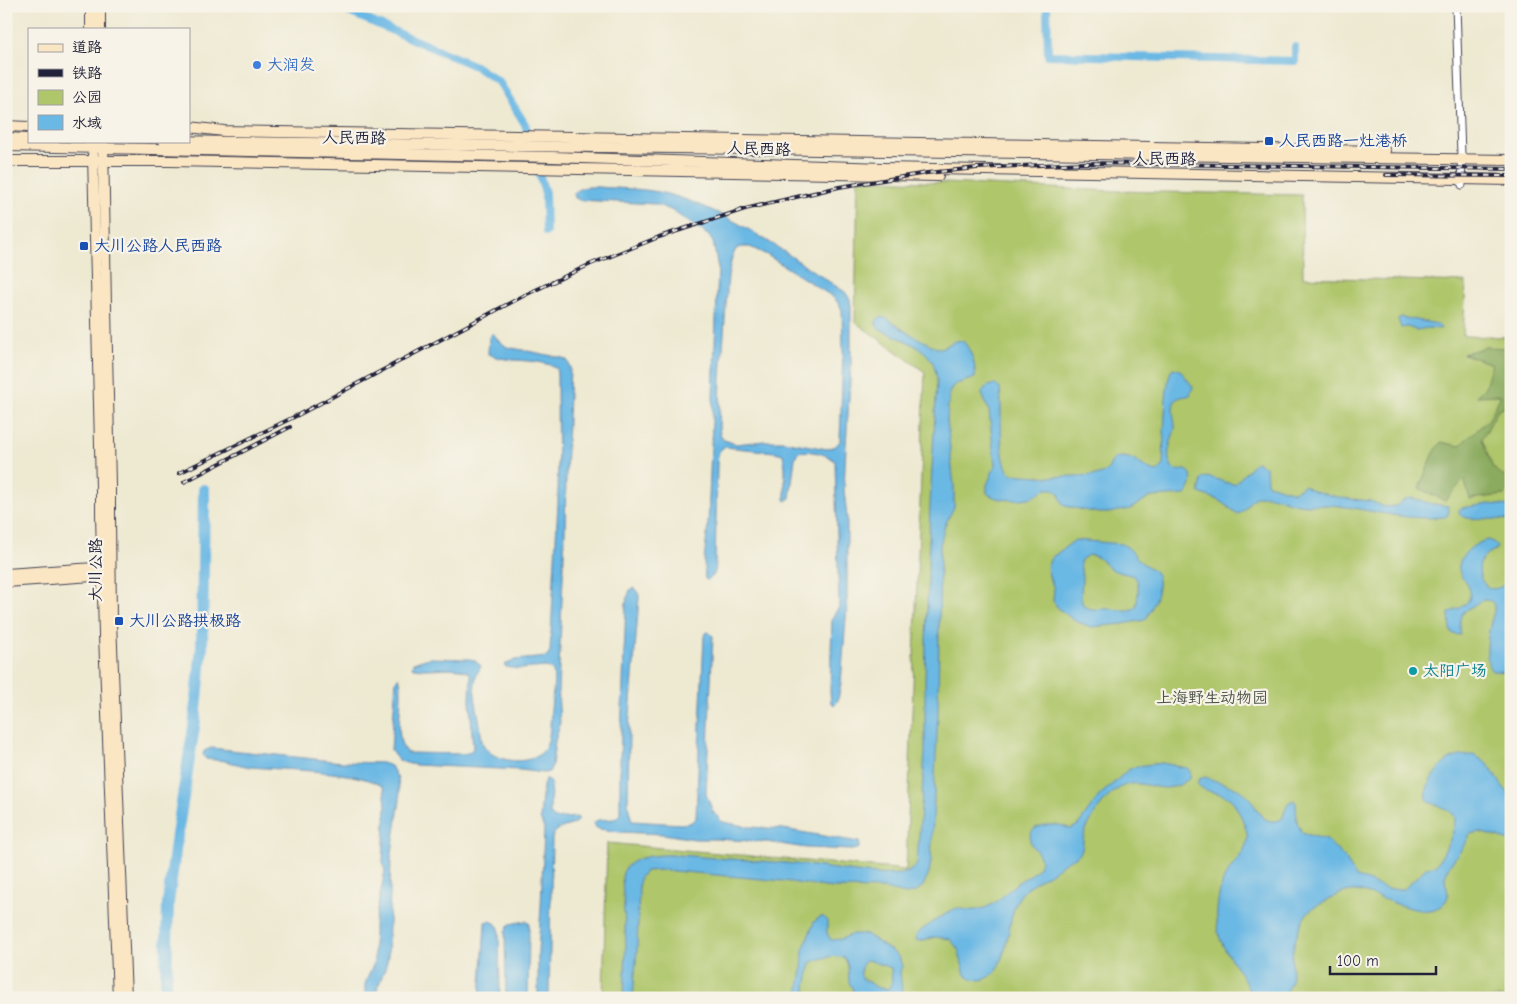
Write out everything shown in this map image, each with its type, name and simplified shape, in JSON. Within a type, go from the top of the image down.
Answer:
[{"type":"main road","points":[[90,6],[91,28]]},
{"type":"main road","points":[[100,6],[100,28]]},
{"type":"main road","points":[[6,126],[28,127]]},
{"type":"main road","name":"人民西路","points":[[190,127],[224,131],[1268,148],[1462,156],[1511,160]]},
{"type":"main road","points":[[6,138],[28,139]]},
{"type":"main road","name":"人民西路","points":[[176,142],[223,146]]},
{"type":"main road","name":"大川公路","points":[[98,145],[106,571],[118,998]]},
{"type":"main road","name":"人民西路","points":[[6,146],[223,146],[523,152],[904,169],[1462,182],[1511,186]]},
{"type":"main road","name":"人民西路","points":[[551,153],[874,150],[1462,156],[1511,154]]},
{"type":"main road","name":"人民西路","points":[[6,161],[221,162],[555,169],[1462,182],[1511,180]]},
{"type":"main road","points":[[6,574],[106,571]]},
{"type":"main road","points":[[6,582],[106,571]]},
{"type":"main road","name":"大川公路","points":[[106,571],[126,998]]},
{"type":"street","points":[[1456,6],[1462,182]]},
{"type":"green space","name":"上海野生动物园","points":[[858,179],[1115,191],[1302,195],[1303,277],[1466,282],[1463,336],[1511,337],[1511,998],[603,998],[607,843],[906,870],[925,372],[855,322]]},
{"type":"green space","points":[[1485,347],[1511,348],[1511,408],[1499,408],[1482,439],[1493,468],[1511,481],[1511,485],[1505,495],[1470,499],[1464,479],[1445,501],[1419,488],[1434,453],[1441,442],[1459,446],[1489,419],[1501,395],[1476,396],[1485,387],[1492,364],[1463,354]]},
{"type":"water","points":[[595,187],[659,192],[715,211],[781,250],[845,292],[850,299],[851,366],[844,490],[847,517],[847,606],[841,683],[838,700],[835,705],[831,703],[830,691],[832,618],[839,607],[835,461],[817,453],[798,452],[795,458],[790,498],[786,501],[783,454],[725,447],[721,449],[717,463],[715,572],[713,576],[707,580],[705,579],[704,561],[708,525],[718,268],[713,242],[708,235],[671,210],[655,204],[580,200],[575,198],[574,193],[579,189]],"holes":[[[750,247],[767,255],[833,297],[842,310],[843,350],[840,441],[836,446],[827,449],[783,441],[736,444],[724,440],[720,435],[721,378],[728,276],[732,257],[736,249]]]},
{"type":"water","points":[[880,317],[888,319],[908,333],[937,348],[959,340],[963,341],[971,353],[975,369],[975,378],[956,384],[952,387],[949,394],[947,420],[954,487],[954,507],[945,525],[940,545],[938,714],[929,873],[923,886],[916,892],[906,894],[883,889],[832,888],[783,881],[662,870],[646,871],[640,877],[639,885],[637,951],[633,998],[624,998],[626,945],[622,877],[626,867],[635,860],[662,855],[677,855],[789,863],[885,874],[905,873],[917,864],[925,752],[930,504],[937,380],[933,363],[928,355],[915,346],[880,329],[876,325],[876,321]]},
{"type":"water","points":[[1401,317],[1437,324],[1441,329],[1428,328],[1416,330],[1407,327],[1401,328],[1398,319]]},
{"type":"water","points":[[493,333],[507,347],[563,358],[568,361],[570,367],[558,690],[560,724],[555,741],[552,766],[549,772],[544,773],[520,770],[415,765],[401,761],[395,757],[391,750],[396,680],[399,677],[401,686],[400,737],[402,746],[407,753],[462,754],[468,753],[473,749],[470,700],[471,675],[460,669],[419,669],[412,667],[413,663],[429,658],[469,659],[474,660],[481,666],[476,675],[475,682],[476,701],[483,744],[494,755],[503,759],[521,761],[530,759],[544,750],[548,741],[554,685],[553,671],[547,667],[518,669],[504,665],[515,660],[547,657],[550,652],[558,502],[557,374],[556,368],[549,365],[532,361],[505,359],[488,354],[489,337]]},
{"type":"water","points":[[1173,368],[1180,370],[1193,387],[1190,395],[1179,398],[1174,403],[1175,427],[1169,453],[1170,463],[1175,470],[1186,470],[1190,473],[1191,485],[1185,495],[1151,497],[1130,509],[1098,513],[1065,506],[1058,493],[1051,489],[1029,498],[1007,500],[996,498],[987,493],[987,485],[995,466],[989,411],[982,394],[987,387],[996,384],[1000,389],[1002,447],[1007,468],[1011,474],[1051,477],[1099,475],[1106,472],[1113,461],[1120,457],[1131,459],[1156,472],[1163,465],[1166,398],[1170,374]]},
{"type":"water","points":[[1257,462],[1266,467],[1268,484],[1294,492],[1303,485],[1314,491],[1342,498],[1370,501],[1385,507],[1396,506],[1404,500],[1411,498],[1448,506],[1449,512],[1444,517],[1404,517],[1340,506],[1298,504],[1275,497],[1261,496],[1253,499],[1238,514],[1218,500],[1199,493],[1202,478],[1206,477],[1235,484]]},
{"type":"water","points":[[1489,504],[1511,506],[1511,520],[1467,518],[1460,515],[1459,510],[1461,508]]},
{"type":"water","points":[[1075,540],[1122,544],[1142,563],[1154,571],[1157,577],[1158,589],[1148,616],[1145,620],[1091,627],[1075,621],[1058,608],[1053,601],[1054,588],[1047,567],[1051,558]],"holes":[[[1088,555],[1100,559],[1109,568],[1135,577],[1138,586],[1135,608],[1126,610],[1093,609],[1083,605],[1080,562]]]},
{"type":"water","points":[[1487,540],[1493,542],[1497,547],[1483,558],[1479,572],[1481,579],[1490,588],[1496,589],[1511,577],[1511,672],[1492,671],[1489,667],[1487,655],[1488,640],[1494,613],[1494,604],[1491,601],[1481,601],[1464,612],[1460,618],[1461,635],[1453,634],[1450,630],[1449,613],[1464,605],[1470,597],[1470,590],[1460,573],[1459,567],[1462,557],[1476,544]]},
{"type":"water","points":[[634,588],[638,591],[639,597],[629,729],[628,806],[632,821],[681,824],[690,823],[696,818],[704,636],[709,632],[713,636],[706,794],[713,812],[723,822],[750,827],[783,829],[859,842],[858,849],[806,848],[767,842],[695,839],[663,834],[620,832],[599,829],[594,826],[593,823],[598,820],[615,819],[620,814],[626,602],[630,590]]},
{"type":"water","points":[[211,748],[342,762],[382,763],[391,766],[398,779],[400,800],[391,859],[388,956],[376,998],[365,998],[365,984],[374,963],[374,925],[385,871],[383,861],[386,805],[384,788],[374,782],[341,774],[252,767],[206,759],[203,755],[204,751]]},
{"type":"water","points":[[1473,755],[1480,758],[1490,767],[1511,796],[1511,841],[1479,832],[1470,834],[1465,845],[1447,871],[1445,880],[1448,896],[1445,902],[1437,908],[1427,910],[1415,909],[1356,891],[1348,891],[1315,907],[1305,916],[1297,934],[1292,953],[1291,981],[1282,998],[1251,998],[1244,979],[1222,943],[1218,933],[1217,917],[1221,887],[1246,846],[1247,832],[1242,817],[1231,800],[1222,794],[1205,790],[1197,783],[1199,779],[1205,777],[1243,792],[1248,796],[1259,813],[1268,820],[1282,819],[1288,803],[1294,800],[1296,803],[1297,822],[1302,833],[1327,840],[1346,859],[1355,876],[1387,889],[1404,889],[1426,868],[1436,865],[1450,840],[1455,825],[1453,814],[1428,801],[1427,789],[1432,778],[1449,760]]},
{"type":"water","points":[[1162,763],[1187,768],[1190,771],[1190,778],[1180,784],[1162,788],[1129,784],[1121,787],[1109,796],[1090,821],[1084,835],[1080,853],[1030,886],[1020,896],[1013,912],[1001,960],[996,970],[988,978],[978,980],[965,975],[958,949],[950,939],[936,937],[916,940],[918,933],[954,909],[976,910],[985,908],[1036,870],[1040,864],[1040,859],[1030,840],[1035,828],[1045,825],[1060,825],[1071,829],[1078,825],[1099,796],[1128,770],[1137,766]]},
{"type":"water","points":[[545,779],[548,779],[551,783],[550,813],[554,819],[577,817],[579,819],[572,824],[560,828],[552,838],[549,998],[538,998],[538,951],[544,829],[540,818]]},
{"type":"water","points":[[820,917],[824,917],[827,921],[827,933],[831,940],[841,939],[853,934],[867,935],[899,957],[902,966],[900,972],[903,998],[850,998],[853,990],[849,982],[848,966],[845,958],[837,956],[823,958],[811,963],[806,987],[807,998],[797,998],[802,971],[803,950],[814,922]],"holes":[[[868,960],[891,968],[892,983],[888,989],[878,988],[861,976],[862,965]]]},
{"type":"water","points":[[490,921],[499,928],[500,998],[480,998],[485,922]]},
{"type":"water","points":[[529,922],[528,998],[506,998],[505,931],[510,924]]},
{"type":"waterway","points":[[335,6],[475,66],[499,82],[525,124],[530,140]]},
{"type":"waterway","points":[[1047,6],[1048,55],[1295,61],[1295,47]]},
{"type":"waterway","points":[[536,163],[545,193],[546,232]]},
{"type":"waterway","points":[[168,998],[166,986],[168,903],[195,720],[202,646],[204,490]]},
{"type":"railway","points":[[179,473],[298,415],[525,295],[591,264],[659,237],[745,209],[839,187],[927,173],[977,168],[1084,163],[1511,169]]},
{"type":"railway","points":[[1386,175],[1511,176]]},
{"type":"railway","points":[[184,482],[290,427]]},
{"type":"place","name":"大润发","points":[[257,65]]},
{"type":"place","name":"人民西路一灶港桥","points":[[1269,141]]},
{"type":"place","name":"大川公路人民西路","points":[[84,246]]},
{"type":"place","name":"大川公路拱极路","points":[[119,621]]},
{"type":"place","name":"太阳广场","points":[[1413,671]]}]
